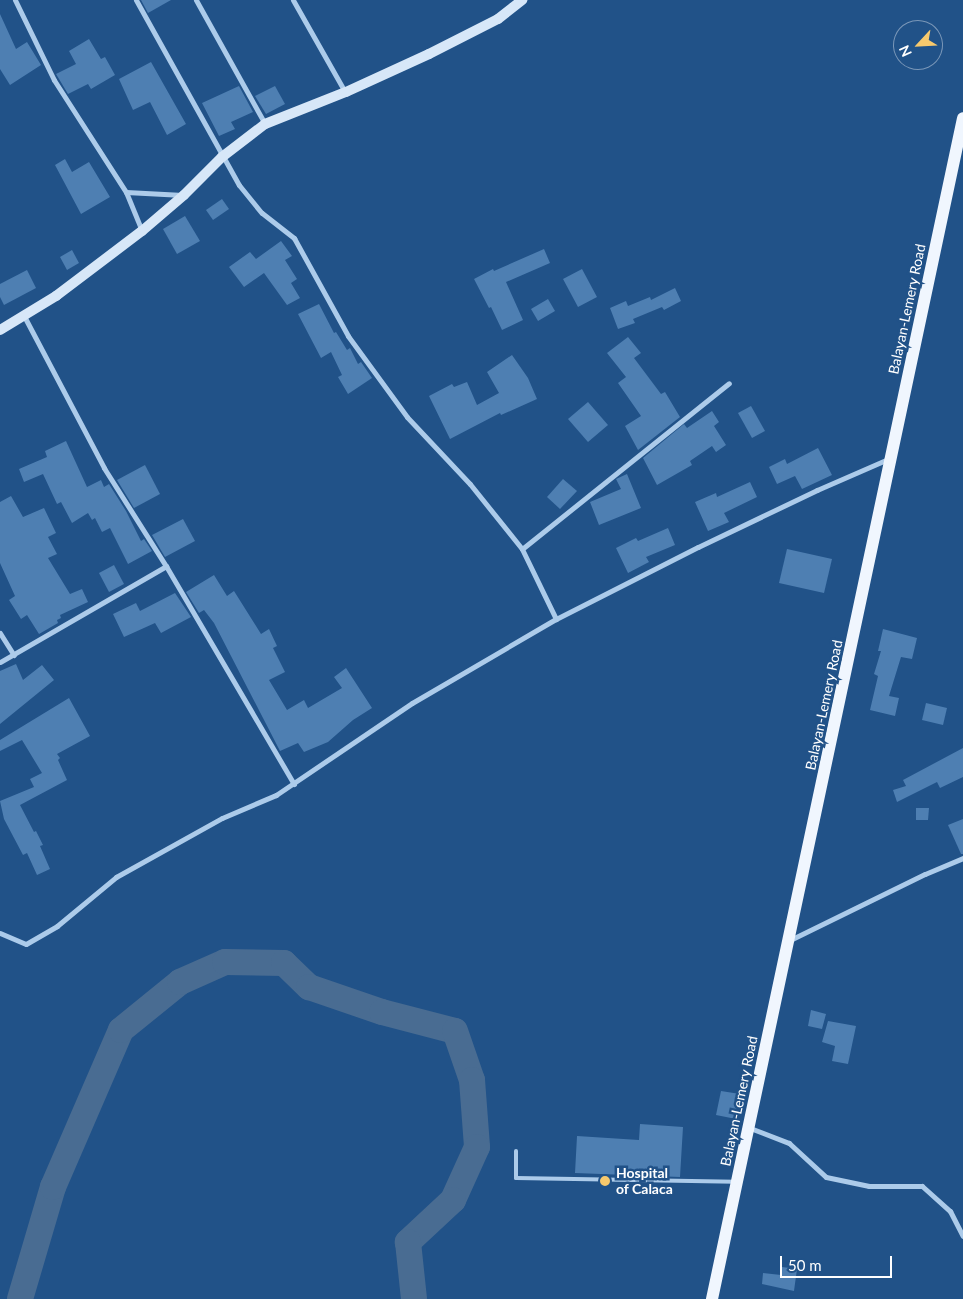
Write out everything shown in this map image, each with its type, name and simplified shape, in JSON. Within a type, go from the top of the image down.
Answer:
[{"type":"main road","name":"Balayan-Lemery Road","points":[[712,1299],[962,132],[963,118]]},
{"type":"street","points":[[15,0],[54,80],[126,192],[142,230]]},
{"type":"street","points":[[136,0],[222,157],[240,185],[262,213],[294,238],[348,336],[407,417],[470,484],[522,549],[556,619]]},
{"type":"street","points":[[196,0],[265,124]]},
{"type":"street","points":[[293,0],[346,92]]},
{"type":"street","points":[[0,330],[56,296],[142,230],[184,195],[222,157],[265,124],[346,92],[498,19],[522,0]]},
{"type":"street","points":[[126,192],[184,195]]},
{"type":"street","points":[[24,315],[104,468],[166,566],[294,784]]},
{"type":"street","points":[[522,549],[729,382]]},
{"type":"street","points":[[0,933],[26,944],[57,926],[116,877],[222,818],[276,795],[412,703],[556,619],[724,534],[891,458]]},
{"type":"street","points":[[0,662],[166,566]]},
{"type":"street","points":[[0,633],[14,655]]},
{"type":"street","points":[[790,940],[925,874],[963,858]]},
{"type":"street","points":[[748,1127],[788,1143],[826,1177],[868,1186],[922,1186],[950,1211],[963,1236]]},
{"type":"lane","points":[[516,1151],[516,1178],[737,1182]]},
{"type":"building","points":[[141,0],[171,0],[148,13]]},
{"type":"building","points":[[0,14],[16,49],[27,42],[41,65],[10,85],[0,69]]},
{"type":"building","points":[[89,39],[101,59],[105,57],[115,75],[91,89],[88,84],[68,94],[56,74],[76,64],[69,51]]},
{"type":"building","points":[[151,62],[186,124],[167,135],[150,102],[133,110],[119,79]]},
{"type":"building","points":[[239,86],[253,112],[231,122],[235,129],[219,136],[202,103]]},
{"type":"building","points":[[275,86],[285,104],[266,114],[255,96]]},
{"type":"building","points":[[65,159],[72,172],[89,162],[110,197],[81,214],[55,165]]},
{"type":"building","points":[[222,199],[229,209],[213,220],[206,210]]},
{"type":"building","points":[[185,216],[200,241],[177,254],[163,229]]},
{"type":"building","points":[[281,241],[292,256],[285,260],[297,279],[291,283],[300,298],[287,305],[264,273],[244,287],[229,267],[250,252],[256,259]]},
{"type":"building","points":[[544,249],[550,263],[506,282],[523,320],[502,330],[474,279],[493,269],[494,271]]},
{"type":"building","points":[[72,250],[79,263],[67,270],[60,257]]},
{"type":"building","points":[[582,269],[597,297],[578,307],[563,279]]},
{"type":"building","points":[[27,270],[36,288],[4,305],[0,297],[0,284]]},
{"type":"building","points":[[675,288],[681,301],[664,310],[662,307],[633,319],[635,323],[618,329],[610,308],[626,301],[628,306],[650,297],[651,300]]},
{"type":"building","points":[[548,299],[555,311],[538,321],[531,309]]},
{"type":"building","points":[[319,304],[334,333],[336,332],[347,350],[350,348],[358,364],[361,362],[372,378],[348,394],[338,377],[342,375],[331,352],[321,358],[298,314]]},
{"type":"building","points":[[628,337],[641,353],[634,358],[661,394],[665,392],[680,417],[638,450],[625,426],[641,416],[618,383],[626,377],[607,353]]},
{"type":"building","points":[[512,355],[528,378],[537,399],[501,415],[500,413],[450,439],[429,396],[452,384],[454,387],[467,382],[477,405],[499,393],[487,372]]},
{"type":"building","points":[[588,402],[608,425],[588,442],[568,419]]},
{"type":"building","points":[[751,406],[765,431],[752,438],[738,413]]},
{"type":"building","points":[[712,411],[719,422],[714,426],[726,445],[716,452],[712,446],[690,461],[692,465],[657,485],[643,458],[684,424],[687,428]]},
{"type":"building","points":[[66,441],[87,487],[101,480],[104,487],[109,484],[126,511],[141,541],[144,539],[152,551],[128,564],[110,528],[102,532],[95,518],[92,520],[88,513],[72,523],[61,502],[57,504],[43,474],[24,482],[19,469],[47,457],[45,451]]},
{"type":"building","points":[[818,448],[832,475],[802,489],[795,476],[777,484],[769,467],[785,459],[787,464]]},
{"type":"building","points":[[145,465],[160,494],[134,508],[117,480]]},
{"type":"building","points":[[627,474],[641,508],[599,525],[590,502],[621,489],[616,479]]},
{"type":"building","points":[[563,479],[577,491],[560,509],[547,497]]},
{"type":"building","points":[[750,482],[757,497],[724,513],[729,522],[708,531],[695,502],[716,493],[717,497]]},
{"type":"building","points":[[11,496],[23,517],[44,508],[56,533],[48,537],[57,554],[48,558],[70,594],[82,589],[88,602],[60,615],[61,618],[57,620],[58,623],[39,634],[27,615],[21,619],[9,600],[15,596],[0,563],[0,502]]},
{"type":"building","points":[[183,519],[195,541],[165,557],[152,535]]},
{"type":"building","points":[[668,528],[675,545],[646,557],[649,562],[628,573],[616,548],[636,538],[638,541]]},
{"type":"building","points":[[787,549],[832,559],[824,593],[779,583]]},
{"type":"building","points":[[114,565],[124,584],[109,592],[99,573]]},
{"type":"building","points":[[214,575],[227,596],[234,591],[261,634],[269,629],[277,646],[273,648],[285,672],[269,680],[287,710],[304,700],[308,708],[342,688],[334,677],[346,668],[372,708],[353,720],[328,742],[304,752],[298,743],[280,751],[214,623],[204,610],[199,613],[186,592]]},
{"type":"building","points":[[175,593],[191,617],[161,633],[155,623],[124,637],[113,614],[136,603],[140,611]]},
{"type":"building","points":[[883,629],[917,638],[912,659],[901,657],[889,696],[899,698],[895,716],[870,710],[878,676],[874,674],[881,651],[878,651]]},
{"type":"building","points":[[16,664],[23,680],[42,665],[54,680],[0,724],[0,671]]},
{"type":"building","points":[[69,698],[90,736],[57,754],[67,780],[20,805],[43,845],[40,846],[50,869],[37,875],[27,853],[23,855],[4,819],[0,801],[34,787],[30,779],[42,773],[22,740],[0,751],[0,740]]},
{"type":"building","points":[[926,703],[947,708],[943,725],[922,720]]},
{"type":"building","points":[[963,748],[963,777],[940,788],[937,782],[897,802],[893,790],[906,786],[903,780]]},
{"type":"building","points":[[916,808],[929,808],[928,820],[916,820]]},
{"type":"building","points":[[963,819],[963,854],[961,854],[948,825]]},
{"type":"building","points":[[811,1010],[826,1014],[822,1029],[808,1026]]},
{"type":"building","points":[[828,1021],[856,1026],[848,1064],[832,1061],[835,1046],[822,1042]]},
{"type":"building","points":[[721,1091],[740,1094],[736,1119],[716,1115]]},
{"type":"building","name":"Hospital of Calaca","points":[[640,1124],[683,1127],[680,1177],[575,1173],[577,1136],[639,1140]]},
{"type":"building","points":[[782,1267],[797,1269],[794,1291],[762,1284],[763,1273],[781,1275]]},
{"type":"waterway","points":[[20,1299],[53,1187],[121,1030],[180,982],[225,962],[284,963],[309,987],[382,1012],[455,1031],[472,1080],[477,1147],[453,1200],[408,1242],[414,1299]]},
{"type":"place","name":"Hospital of Calaca","points":[[605,1181]]}]
